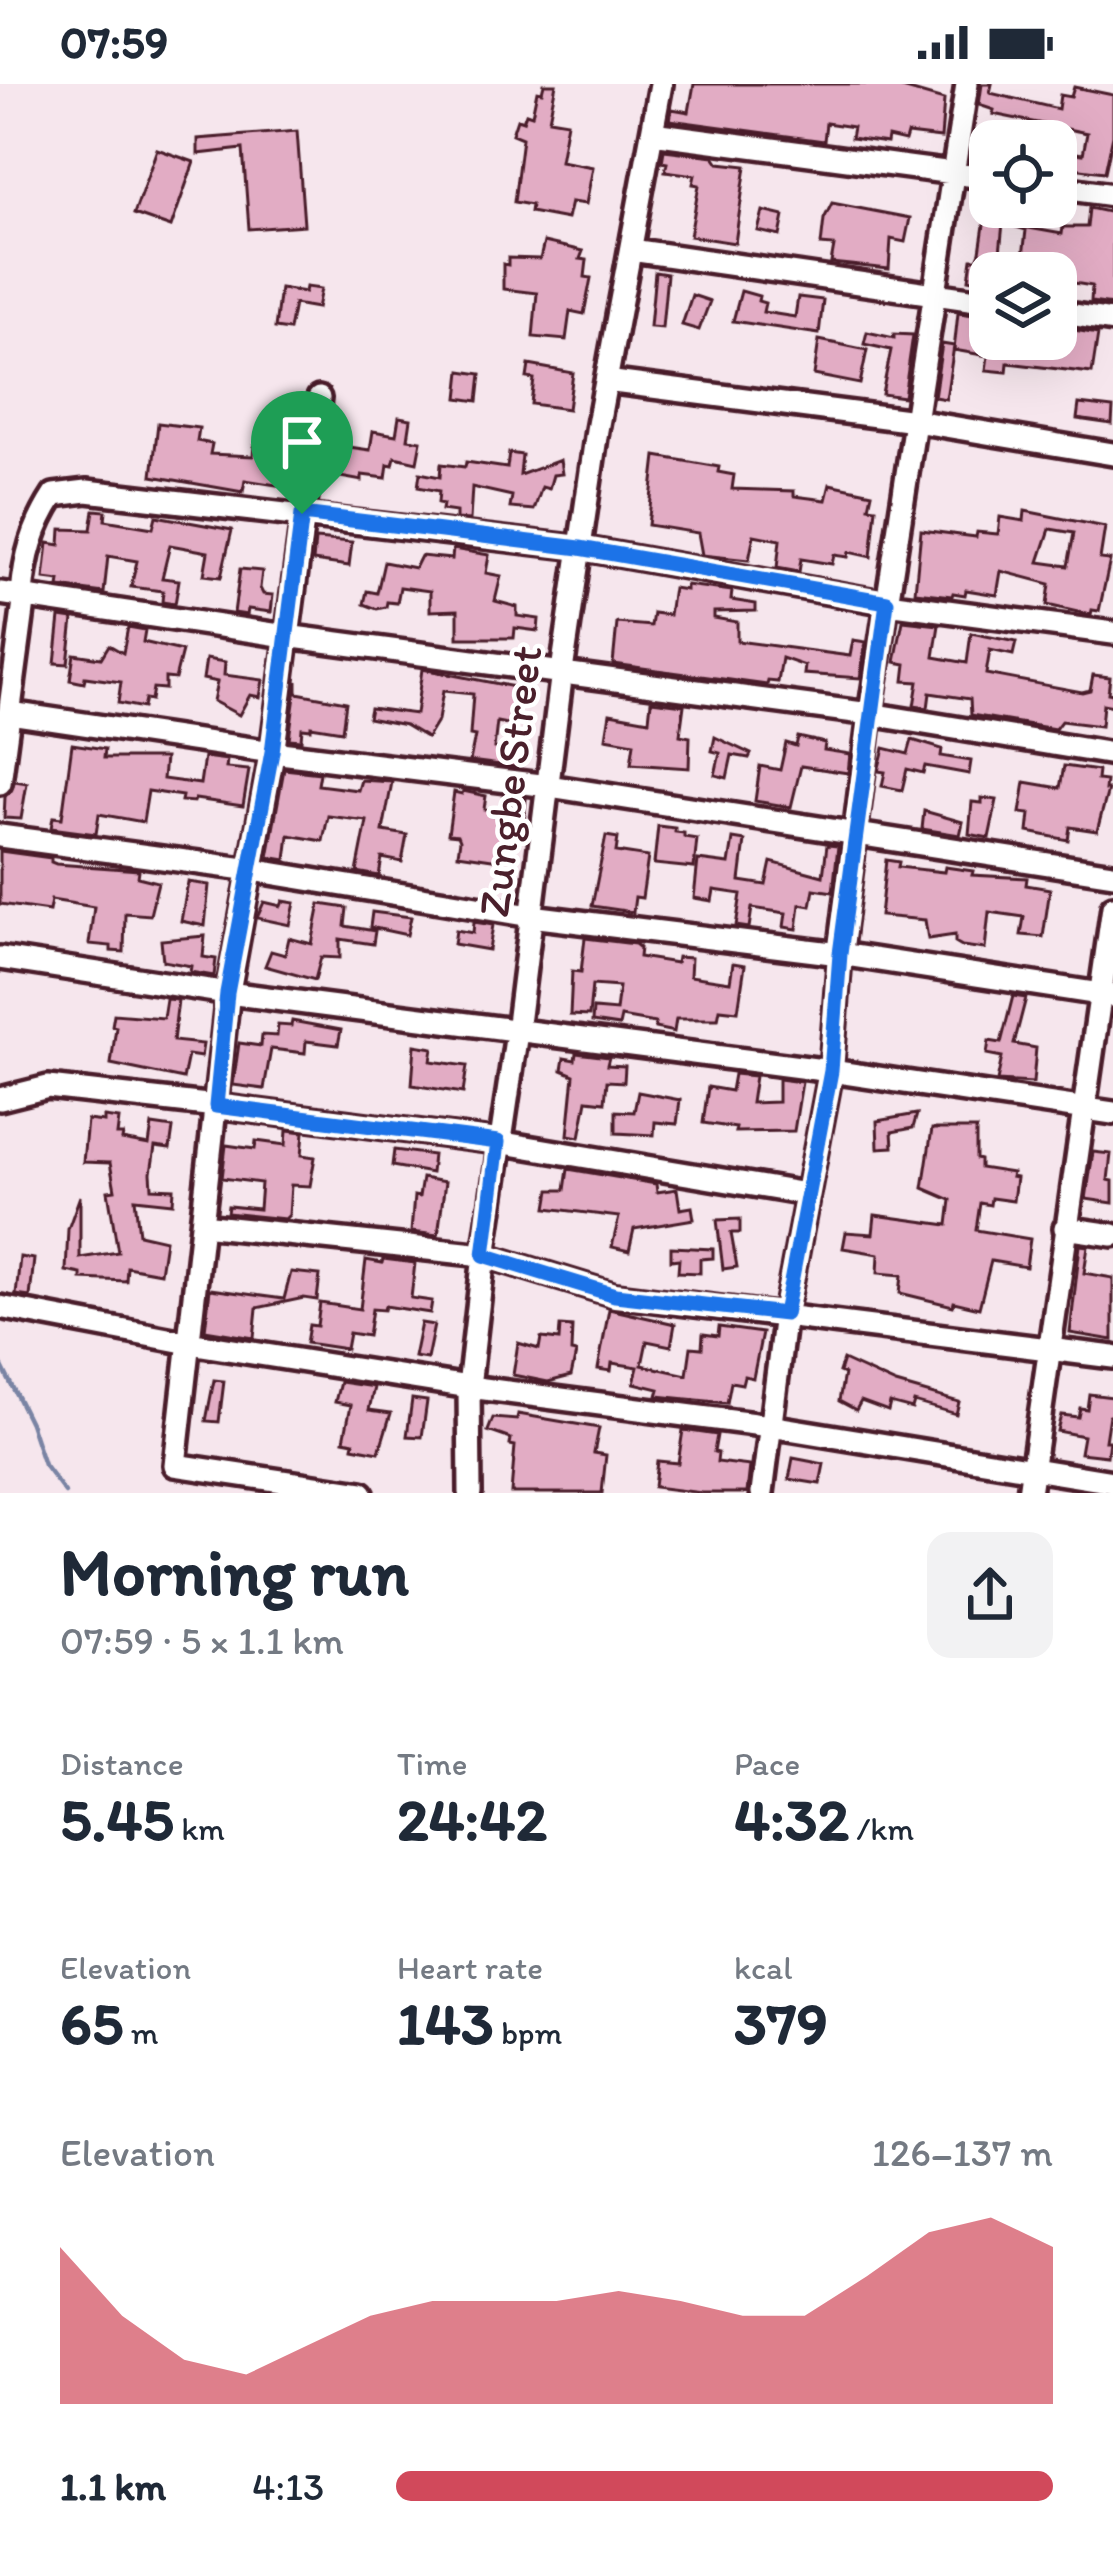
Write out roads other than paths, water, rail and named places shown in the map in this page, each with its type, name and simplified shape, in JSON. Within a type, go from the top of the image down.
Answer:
[{"type":"street","name":"Zungbe Street","points":[[470,1493],[469,1387],[498,1142],[517,1032],[580,548],[661,84]]},
{"type":"street","points":[[762,1493],[785,1314],[831,1071],[840,954],[870,714],[967,84]]},
{"type":"street","points":[[652,133],[969,176]]},
{"type":"street","points":[[1077,190],[1113,195]]},
{"type":"street","points":[[631,250],[969,299]]},
{"type":"street","points":[[1077,315],[1113,321]]},
{"type":"street","points":[[606,381],[915,421],[1113,454]]},
{"type":"street","points":[[319,398],[272,752],[227,993],[175,1465],[362,1493]]},
{"type":"street","points":[[0,783],[10,713],[16,594],[39,518],[54,495],[87,491],[580,548],[887,602],[1113,633]]},
{"type":"street","points":[[16,594],[286,636],[870,714],[1113,754]]},
{"type":"street","points":[[10,713],[549,786],[1113,874]]},
{"type":"street","points":[[0,836],[252,870],[531,916],[840,954],[1107,995]]},
{"type":"street","points":[[1029,1493],[1065,1228],[1107,995],[1113,908]]},
{"type":"street","points":[[0,958],[1113,1113]]},
{"type":"street","points":[[0,1099],[48,1087],[216,1106],[498,1142],[806,1194]]},
{"type":"street","points":[[202,1225],[484,1255],[615,1295],[1113,1358]]},
{"type":"street","points":[[1065,1228],[1113,1235]]},
{"type":"street","points":[[0,1307],[189,1343],[469,1387],[770,1426],[1113,1481]]},
{"type":"waterway","points":[[0,1362],[30,1423],[44,1465],[65,1493]]}]
